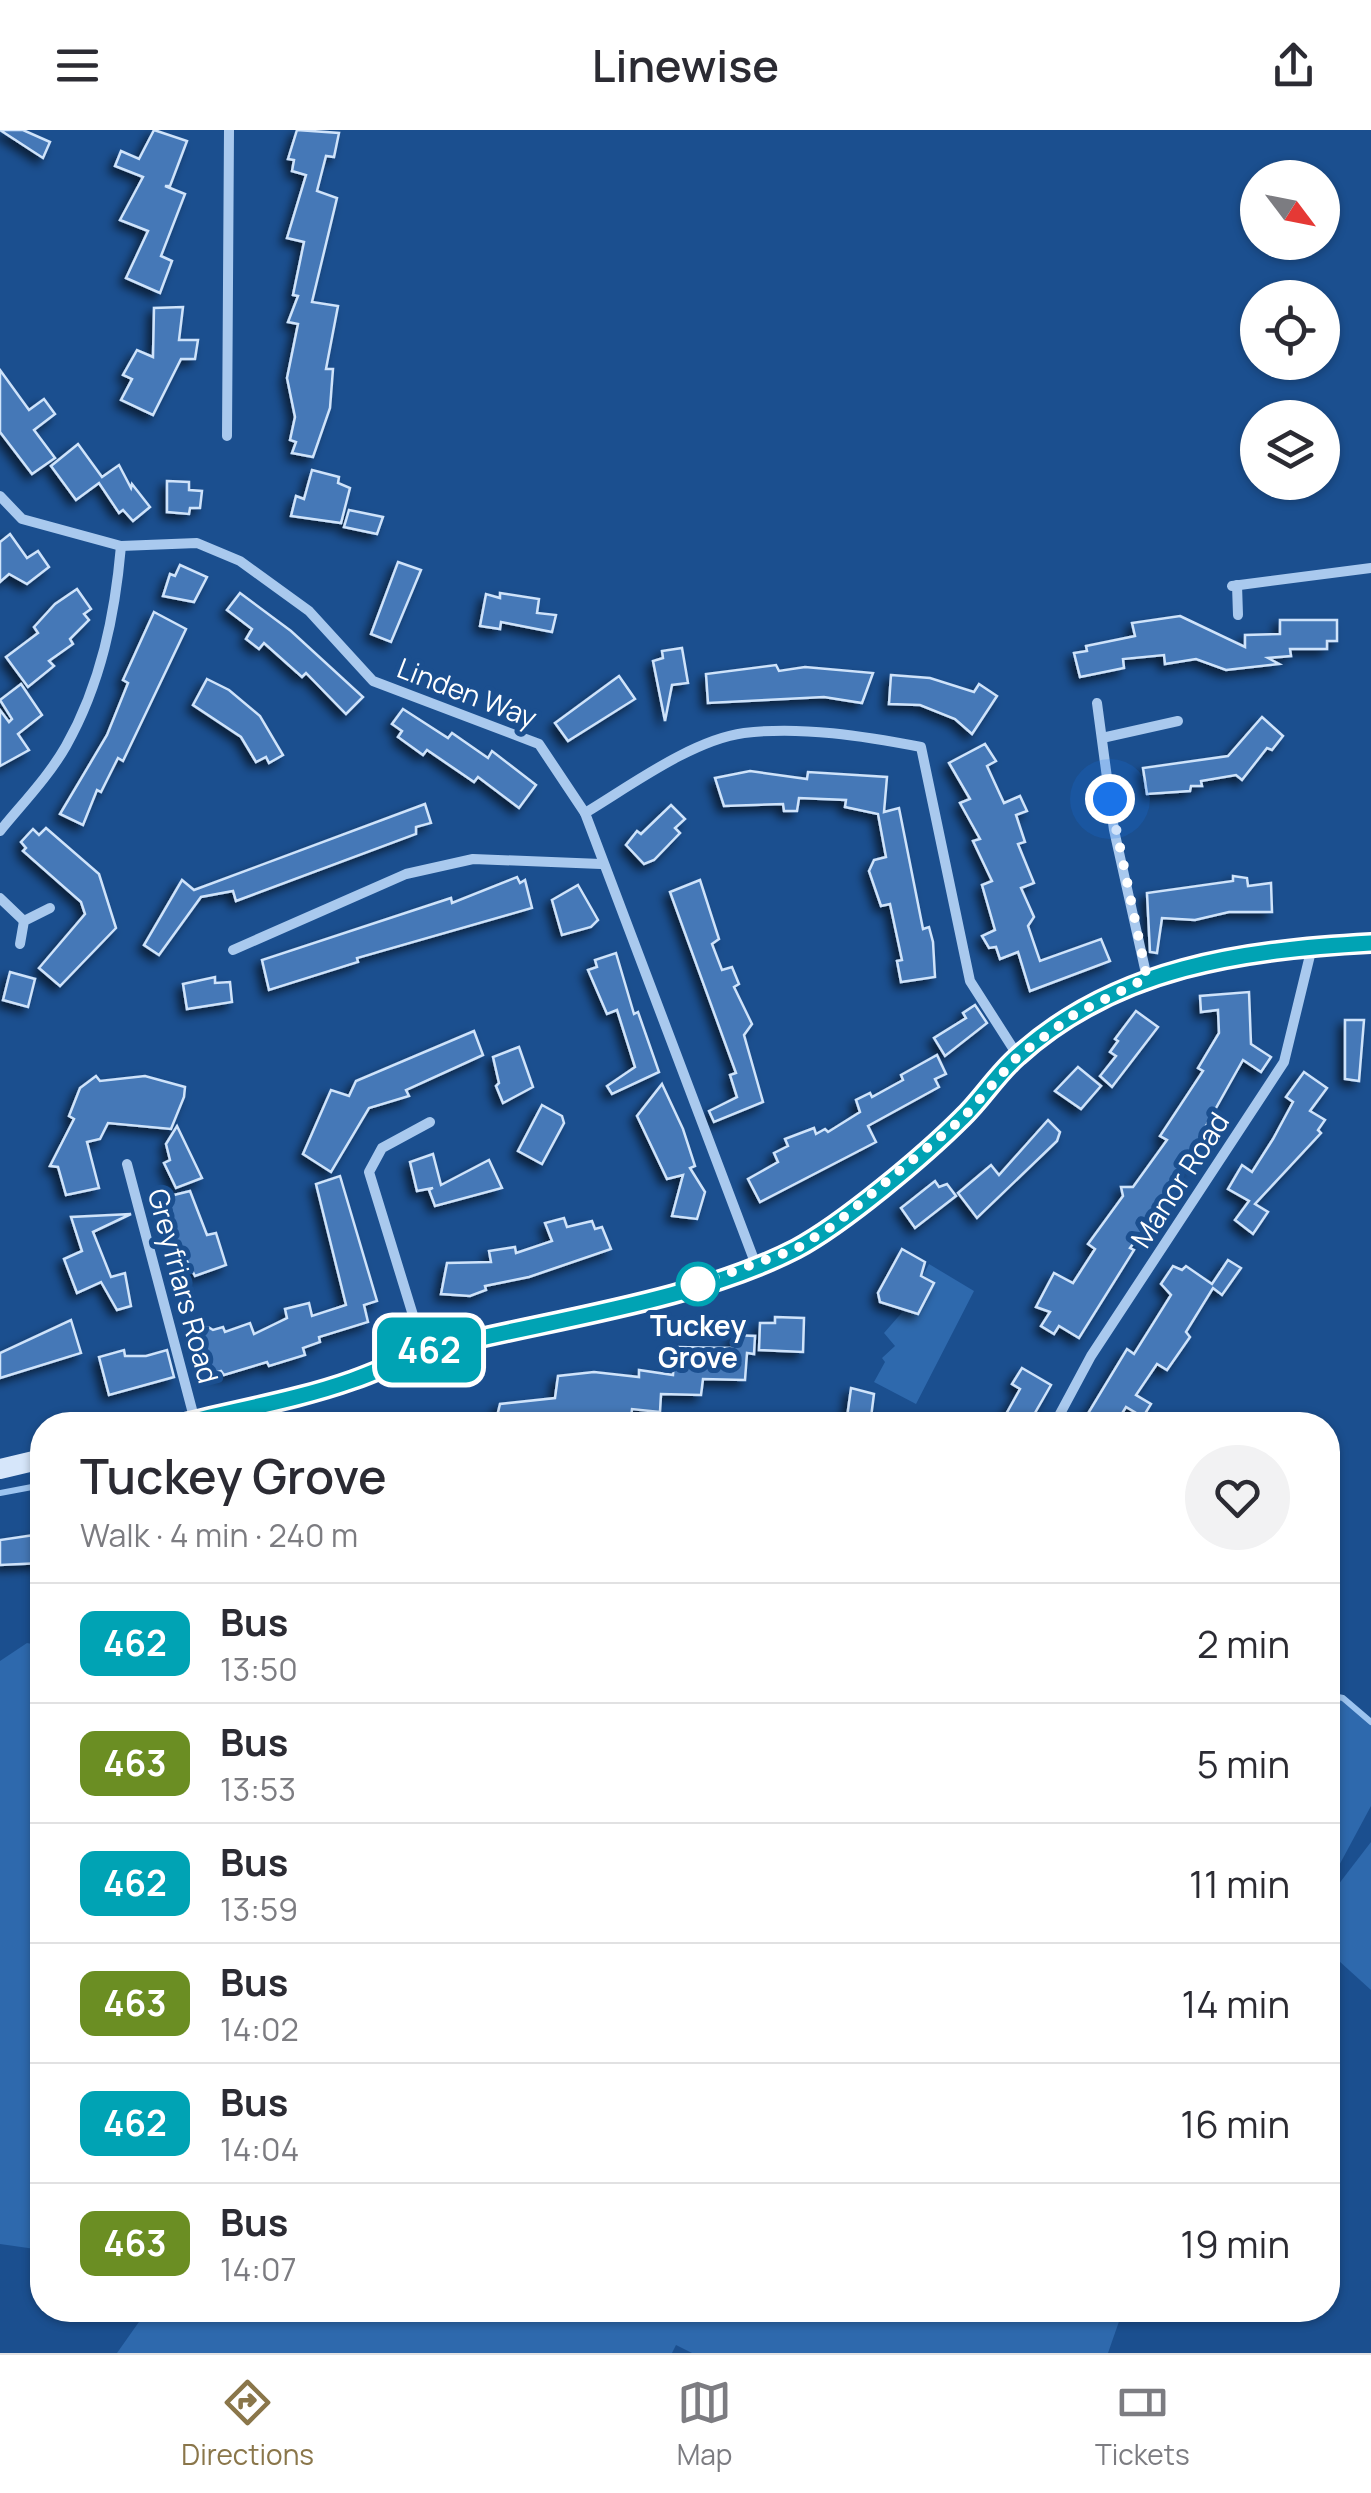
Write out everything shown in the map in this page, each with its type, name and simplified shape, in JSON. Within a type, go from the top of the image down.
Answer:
[{"type":"main road","points":[[229,1412],[353,1380],[424,1351],[669,1293],[796,1249],[834,1225],[962,1119],[1018,1056],[1075,1014],[1147,978],[1199,962],[1312,946],[1371,943]]},
{"type":"main road","points":[[0,1469],[30,1462]]},
{"type":"street","points":[[227,436],[228,130]]},
{"type":"street","name":"Linden Way","points":[[0,496],[22,519],[120,546],[198,543],[240,561],[308,610],[374,681],[539,744],[585,813]]},
{"type":"street","points":[[0,831],[66,747],[98,675],[116,601],[120,546]]},
{"type":"street","points":[[1238,616],[1234,586],[1371,568]]},
{"type":"street","points":[[1096,703],[1114,830],[1147,978]]},
{"type":"street","points":[[1102,738],[1178,721]]},
{"type":"street","points":[[756,1265],[601,864],[585,813],[674,760],[742,733],[856,734],[921,747],[970,982],[1018,1056]]},
{"type":"street","points":[[233,950],[423,870],[473,859],[601,864]]},
{"type":"street","points":[[0,898],[24,921]]},
{"type":"street","points":[[24,921],[50,908]]},
{"type":"street","points":[[20,944],[24,921]]},
{"type":"street","name":"Manor Road","points":[[1061,1412],[1091,1356],[1284,1062],[1312,946]]},
{"type":"street","points":[[424,1351],[369,1172],[382,1148],[430,1122]]},
{"type":"street","name":"Greyfriars Road","points":[[127,1164],[183,1412]]},
{"type":"shaded area","points":[[929,1264],[974,1291],[916,1404],[874,1382],[885,1362],[882,1358],[895,1346],[884,1333],[905,1309],[918,1315],[935,1283],[923,1275]]},
{"type":"shaded area","points":[[30,1644],[30,2248],[0,2244],[0,1661]]},
{"type":"shaded area","points":[[1340,1697],[1371,1722],[1371,1806],[1340,1864]]},
{"type":"shaded area","points":[[1371,1842],[1371,1990],[1340,1962],[1340,1882]]},
{"type":"shaded area","points":[[139,2322],[1119,2322],[1108,2353],[692,2353],[676,2345],[672,2353],[117,2353]]},
{"type":"building","points":[[0,130],[23,130],[50,142],[43,158]]},
{"type":"building","points":[[154,130],[187,141],[170,186],[165,186],[185,194],[161,256],[172,261],[160,293],[126,278],[148,231],[120,220],[143,177],[115,166],[121,151],[139,159]]},
{"type":"building","points":[[297,130],[339,133],[334,157],[326,156],[317,191],[337,198],[312,302],[338,306],[326,369],[333,369],[330,408],[313,457],[292,453],[296,442],[290,440],[295,417],[287,378],[298,324],[288,322],[298,296],[293,295],[304,242],[287,238],[306,175],[292,171],[294,160],[288,159]]},
{"type":"building","points":[[183,307],[179,340],[198,340],[195,359],[181,359],[153,415],[121,400],[132,379],[123,375],[137,350],[153,357],[154,308]]},
{"type":"building","points":[[0,370],[29,410],[44,399],[55,414],[34,430],[55,458],[32,474],[0,432]]},
{"type":"building","points":[[78,444],[102,477],[119,465],[131,488],[132,484],[150,507],[133,521],[123,510],[119,513],[99,483],[76,500],[51,466]]},
{"type":"building","points":[[312,470],[339,477],[338,483],[350,488],[341,523],[291,516],[296,496],[304,499]]},
{"type":"building","points":[[167,481],[189,482],[189,490],[202,491],[200,508],[190,508],[189,514],[167,512]]},
{"type":"building","points":[[349,510],[383,517],[377,534],[344,527]]},
{"type":"building","points":[[10,534],[27,558],[38,551],[49,567],[27,584],[9,574],[0,582],[0,542]]},
{"type":"building","points":[[398,562],[421,570],[391,642],[371,634]]},
{"type":"building","points":[[180,565],[207,577],[194,602],[163,596],[170,574],[175,576]]},
{"type":"building","points":[[77,589],[91,609],[84,614],[89,620],[70,639],[73,644],[49,661],[54,666],[28,687],[6,657],[38,633],[34,627],[55,604]]},
{"type":"building","points":[[240,593],[291,631],[363,697],[346,714],[306,673],[302,677],[264,643],[259,649],[246,639],[252,629],[227,610]]},
{"type":"building","points":[[500,593],[539,599],[537,613],[556,615],[552,632],[501,622],[500,629],[480,626],[486,594],[500,598]]},
{"type":"building","points":[[154,612],[186,629],[123,761],[118,758],[101,792],[97,790],[83,825],[60,814],[107,735],[128,683],[123,680]]},
{"type":"building","points":[[1180,616],[1245,647],[1245,635],[1280,634],[1280,620],[1337,620],[1337,641],[1327,641],[1327,649],[1290,649],[1291,656],[1268,658],[1279,664],[1226,670],[1196,659],[1165,664],[1164,655],[1123,659],[1124,668],[1080,677],[1074,653],[1087,651],[1086,646],[1135,636],[1132,623]]},
{"type":"building","points":[[682,648],[688,683],[672,685],[665,721],[653,661],[663,658],[662,651]]},
{"type":"building","points":[[776,665],[779,671],[805,667],[873,673],[862,703],[824,697],[708,703],[706,674]]},
{"type":"building","points":[[891,675],[930,678],[974,692],[979,684],[997,696],[972,734],[955,719],[920,705],[889,704]]},
{"type":"building","points":[[619,676],[635,699],[568,741],[555,723]]},
{"type":"building","points":[[207,679],[229,690],[260,716],[283,755],[269,763],[266,757],[256,762],[241,737],[193,705]]},
{"type":"building","points":[[21,684],[42,715],[18,734],[29,750],[0,766],[0,710],[9,722],[12,719],[0,700]]},
{"type":"building","points":[[403,709],[448,738],[452,733],[488,758],[492,751],[536,785],[519,808],[478,777],[474,782],[427,750],[423,755],[398,737],[402,731],[392,724]]},
{"type":"building","points":[[1262,717],[1283,736],[1272,750],[1267,748],[1242,780],[1236,775],[1201,781],[1202,786],[1191,786],[1190,791],[1147,794],[1143,768],[1228,756]]},
{"type":"building","points":[[985,744],[996,761],[987,766],[1004,803],[1020,796],[1027,811],[1016,815],[1025,842],[1018,844],[1034,883],[1021,888],[1034,917],[1028,926],[1040,961],[1101,939],[1110,961],[1030,991],[1018,952],[1000,959],[996,947],[989,948],[982,936],[995,930],[982,885],[992,881],[973,841],[980,839],[960,803],[970,799],[949,763]]},
{"type":"building","points":[[750,771],[807,779],[808,772],[887,777],[884,812],[899,808],[923,929],[929,927],[933,942],[935,977],[901,982],[897,961],[902,960],[890,904],[881,906],[869,871],[874,860],[886,857],[878,814],[845,807],[846,800],[799,798],[797,811],[784,811],[783,804],[724,806],[715,778]]},
{"type":"building","points":[[425,804],[431,823],[416,827],[416,834],[236,901],[233,891],[201,897],[159,955],[144,945],[182,880],[194,890]]},
{"type":"building","points":[[671,805],[685,819],[675,828],[680,833],[654,860],[644,864],[626,845],[637,831],[641,834]]},
{"type":"building","points":[[46,828],[99,874],[116,928],[60,986],[39,968],[85,914],[81,902],[23,851],[26,848],[21,842],[33,829],[39,835]]},
{"type":"building","points":[[1233,876],[1247,878],[1248,886],[1271,883],[1272,912],[1229,912],[1195,920],[1162,918],[1157,953],[1150,952],[1147,893],[1233,881]]},
{"type":"building","points":[[517,877],[520,883],[525,880],[532,908],[357,958],[358,962],[269,990],[262,960],[451,898],[452,903]]},
{"type":"building","points":[[700,880],[719,939],[712,944],[722,970],[732,967],[739,984],[734,987],[752,1024],[744,1035],[763,1102],[714,1122],[709,1111],[737,1097],[730,1075],[736,1073],[670,892]]},
{"type":"building","points":[[578,885],[598,920],[591,927],[562,935],[552,900]]},
{"type":"building","points":[[616,953],[634,1014],[638,1012],[659,1072],[612,1094],[607,1086],[635,1067],[617,1010],[607,1014],[588,970],[597,967],[595,960]]},
{"type":"building","points":[[10,972],[35,979],[28,1007],[3,1000]]},
{"type":"building","points":[[215,977],[215,983],[230,982],[232,1002],[187,1009],[183,984]]},
{"type":"building","points":[[1249,992],[1251,1044],[1271,1057],[1261,1072],[1243,1060],[1202,1133],[1208,1138],[1158,1202],[1162,1204],[1130,1248],[1134,1250],[1079,1338],[1059,1326],[1054,1334],[1041,1326],[1050,1312],[1036,1307],[1054,1273],[1073,1283],[1095,1249],[1088,1244],[1123,1196],[1121,1187],[1133,1187],[1167,1140],[1160,1136],[1203,1071],[1198,1068],[1219,1033],[1218,1010],[1201,1012],[1200,996]]},
{"type":"building","points":[[975,1005],[987,1023],[945,1056],[934,1038],[966,1018],[963,1013]]},
{"type":"building","points":[[1136,1011],[1158,1027],[1112,1087],[1100,1076],[1116,1056],[1110,1052],[1118,1041],[1115,1039]]},
{"type":"building","points":[[1345,1020],[1364,1020],[1359,1081],[1345,1079]]},
{"type":"building","points":[[474,1031],[483,1055],[406,1090],[409,1096],[369,1108],[331,1172],[303,1154],[331,1090],[349,1096],[356,1081]]},
{"type":"building","points":[[519,1047],[533,1087],[503,1103],[496,1086],[499,1083],[493,1057]]},
{"type":"building","points":[[937,1055],[946,1074],[935,1079],[939,1087],[868,1126],[876,1142],[760,1202],[748,1179],[778,1162],[774,1153],[788,1146],[785,1139],[814,1128],[816,1134],[825,1129],[828,1132],[860,1112],[856,1100],[870,1093],[872,1097],[903,1080],[901,1075]]},
{"type":"building","points":[[1078,1067],[1101,1086],[1081,1109],[1055,1091]]},
{"type":"building","points":[[1304,1072],[1327,1088],[1310,1111],[1325,1120],[1318,1130],[1321,1133],[1255,1204],[1268,1212],[1253,1234],[1235,1220],[1249,1201],[1228,1189],[1242,1165],[1252,1172],[1293,1102],[1286,1097]]},
{"type":"building","points":[[96,1076],[100,1081],[145,1076],[185,1087],[184,1097],[171,1129],[108,1123],[100,1139],[87,1142],[99,1188],[66,1195],[58,1167],[50,1166],[74,1119],[69,1116],[80,1088]]},
{"type":"building","points":[[662,1084],[683,1129],[695,1166],[690,1168],[705,1192],[697,1219],[672,1216],[683,1175],[667,1179],[637,1116]]},
{"type":"building","points":[[542,1105],[562,1116],[564,1123],[542,1164],[518,1151]]},
{"type":"building","points":[[1048,1120],[1060,1132],[1057,1141],[977,1218],[958,1193],[991,1165],[999,1175]]},
{"type":"building","points":[[177,1126],[202,1178],[176,1188],[164,1163],[170,1160],[166,1144]]},
{"type":"building","points":[[433,1154],[441,1185],[489,1160],[502,1188],[435,1206],[429,1190],[433,1188],[417,1191],[410,1162]]},
{"type":"building","points":[[340,1176],[377,1301],[364,1305],[368,1322],[319,1337],[320,1342],[303,1348],[305,1355],[269,1366],[267,1362],[224,1375],[221,1371],[212,1374],[198,1338],[203,1336],[203,1324],[213,1330],[223,1327],[225,1332],[250,1323],[254,1334],[287,1318],[285,1309],[309,1303],[312,1316],[346,1305],[316,1184]]},
{"type":"building","points":[[935,1181],[939,1187],[947,1184],[956,1196],[915,1228],[901,1208]]},
{"type":"building","points":[[190,1191],[207,1235],[216,1233],[226,1265],[195,1276],[172,1233],[162,1198]]},
{"type":"building","points":[[131,1214],[93,1232],[111,1277],[125,1273],[131,1306],[117,1310],[101,1282],[77,1293],[64,1259],[82,1251],[71,1217]]},
{"type":"building","points":[[564,1218],[567,1227],[592,1221],[595,1229],[602,1227],[611,1249],[529,1277],[485,1286],[486,1290],[470,1296],[441,1294],[447,1263],[491,1262],[489,1251],[515,1247],[516,1253],[552,1241],[545,1223]]},
{"type":"building","points":[[902,1249],[925,1262],[921,1276],[934,1283],[918,1314],[880,1302],[878,1293]]},
{"type":"building","points":[[1228,1260],[1241,1268],[1222,1295],[1213,1288],[1186,1332],[1190,1337],[1167,1370],[1157,1364],[1136,1395],[1151,1404],[1146,1412],[1126,1407],[1123,1412],[1089,1412],[1127,1349],[1134,1354],[1171,1295],[1161,1284],[1173,1266],[1182,1270],[1186,1266],[1212,1284]]},
{"type":"building","points":[[775,1317],[804,1318],[803,1352],[759,1350],[760,1323],[775,1323]]},
{"type":"building","points":[[71,1320],[81,1353],[0,1378],[0,1353]]},
{"type":"building","points":[[734,1335],[755,1336],[754,1354],[747,1353],[745,1380],[703,1379],[701,1395],[661,1394],[660,1412],[498,1412],[500,1404],[555,1398],[558,1376],[594,1372],[639,1377],[639,1370],[673,1375],[675,1347],[733,1348]]},
{"type":"building","points":[[124,1350],[125,1356],[146,1356],[167,1350],[174,1377],[109,1395],[99,1357]]},
{"type":"building","points":[[1022,1368],[1051,1385],[1035,1412],[1007,1412],[1020,1389],[1012,1384]]},
{"type":"building","points":[[851,1388],[874,1394],[872,1412],[848,1412]]},
{"type":"building","points":[[30,1536],[30,1564],[0,1565],[0,1540]]},
{"type":"waterway","points":[[0,1493],[30,1487]]},
{"type":"waterway","points":[[1340,1697],[1371,1722]]},
{"type":"bus line","name":"462","points":[[229,1412],[353,1380],[424,1351],[669,1293],[796,1249],[834,1225],[962,1119],[1018,1056],[1075,1014],[1127,986],[1199,962],[1274,950],[1371,943]]},
{"type":"place","name":"Tuckey Grove","points":[[698,1284]]},
{"type":"route","points":[[698,1284],[796,1249],[834,1225],[962,1119],[1018,1056],[1075,1014],[1147,978],[1110,799]]}]
